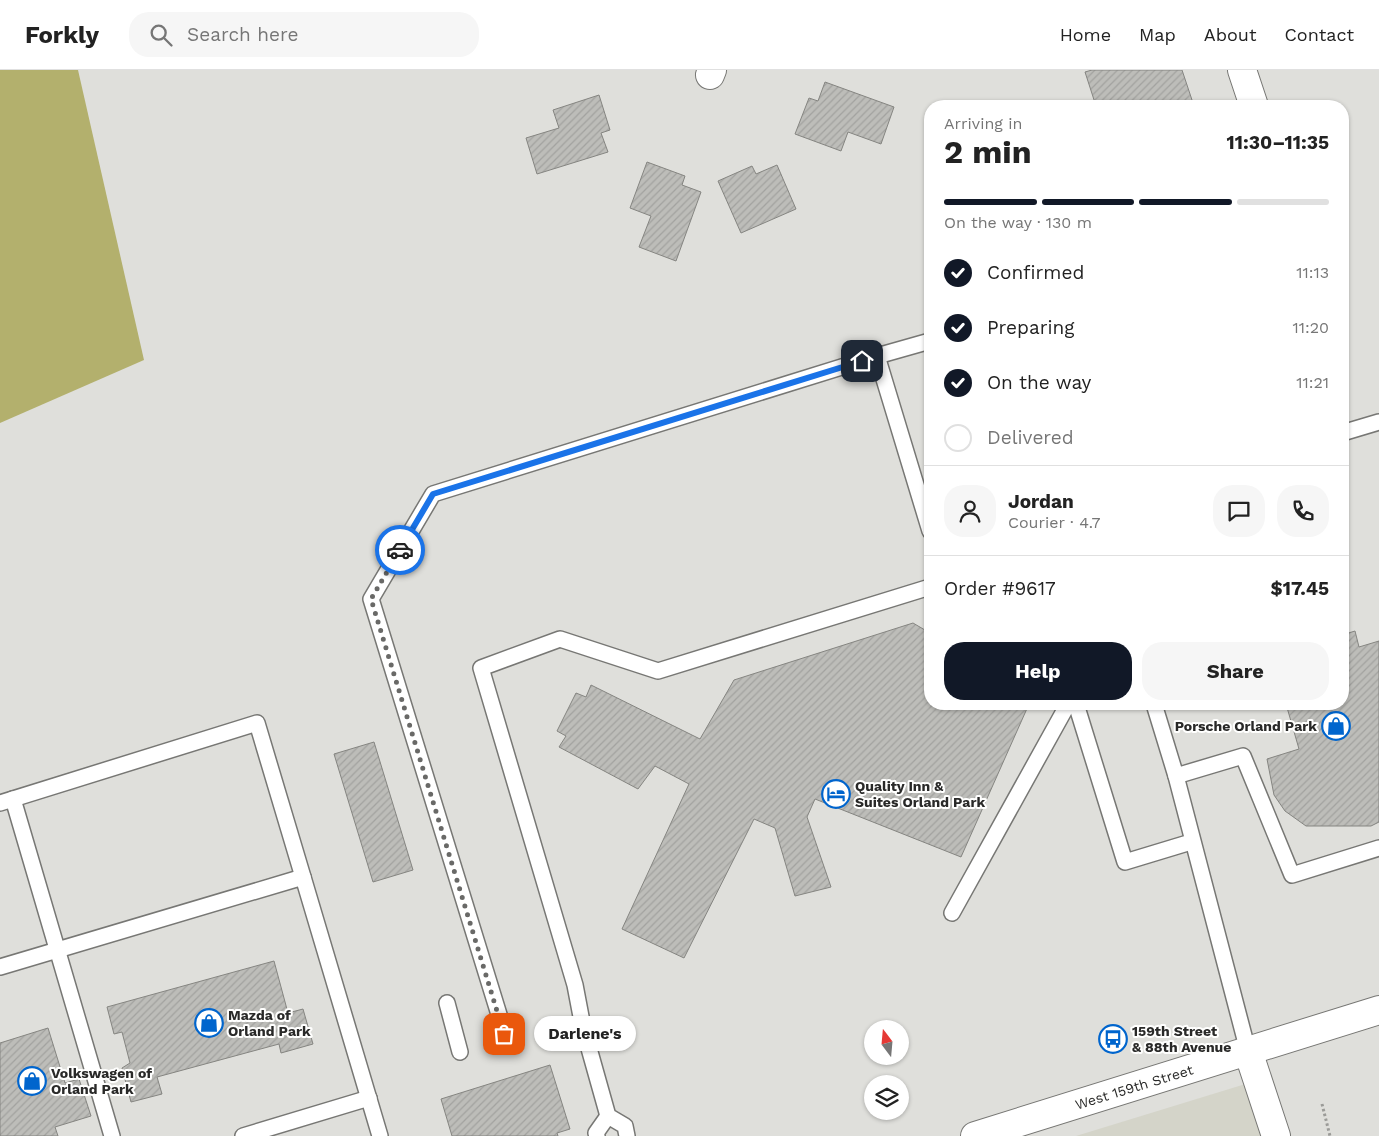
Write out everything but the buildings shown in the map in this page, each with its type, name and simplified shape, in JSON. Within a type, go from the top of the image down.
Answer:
[{"type":"main road","points":[[1242,70],[1252,100]]},
{"type":"main road","name":"West 159th Street","points":[[975,1136],[1379,1010]]},
{"type":"main road","points":[[1248,1051],[1276,1136]]},
{"type":"lane","points":[[504,1034],[371,599],[433,494],[924,343]]},
{"type":"lane","points":[[878,356],[924,511]]},
{"type":"lane","points":[[1349,431],[1379,422]]},
{"type":"lane","points":[[627,1136],[624,1126],[608,1116],[582,1027],[575,985],[481,668],[560,639],[658,672],[924,588]]},
{"type":"lane","points":[[952,913],[1065,710]]},
{"type":"lane","points":[[1078,710],[1125,862],[1191,842]]},
{"type":"lane","points":[[1156,710],[1176,776],[1191,842],[1248,1051]]},
{"type":"lane","points":[[112,1136],[58,950],[7,801],[257,724],[380,1136]]},
{"type":"lane","points":[[1176,776],[1243,756],[1292,875],[1379,848]]},
{"type":"lane","points":[[0,968],[303,877]]},
{"type":"lane","points":[[447,1004],[460,1052]]},
{"type":"lane","points":[[243,1136],[369,1098]]},
{"type":"lane","points":[[597,1136],[596,1133],[608,1116]]},
{"type":"path","points":[[1322,1104],[1330,1136]]},
{"type":"shaded area","points":[[0,70],[78,70],[144,360],[0,423]]},
{"type":"shaded area","points":[[1252,1082],[1269,1136],[1076,1136]]},
{"type":"way so far","points":[[400,550],[371,599],[504,1034]]},
{"type":"place","name":"Porsche Orland Park","points":[[1336,726]]},
{"type":"place","name":"Quality Inn & Suites Orland Park","points":[[836,794]]},
{"type":"place","name":"Mazda of Orland Park","points":[[209,1023]]},
{"type":"place","name":"Darlene's","points":[[504,1034]]},
{"type":"place","name":"159th Street & 88th Avenue","points":[[1113,1039]]},
{"type":"place","name":"Volkswagen of Orland Park","points":[[32,1081]]},
{"type":"route","points":[[400,550],[433,494],[862,361]]}]
